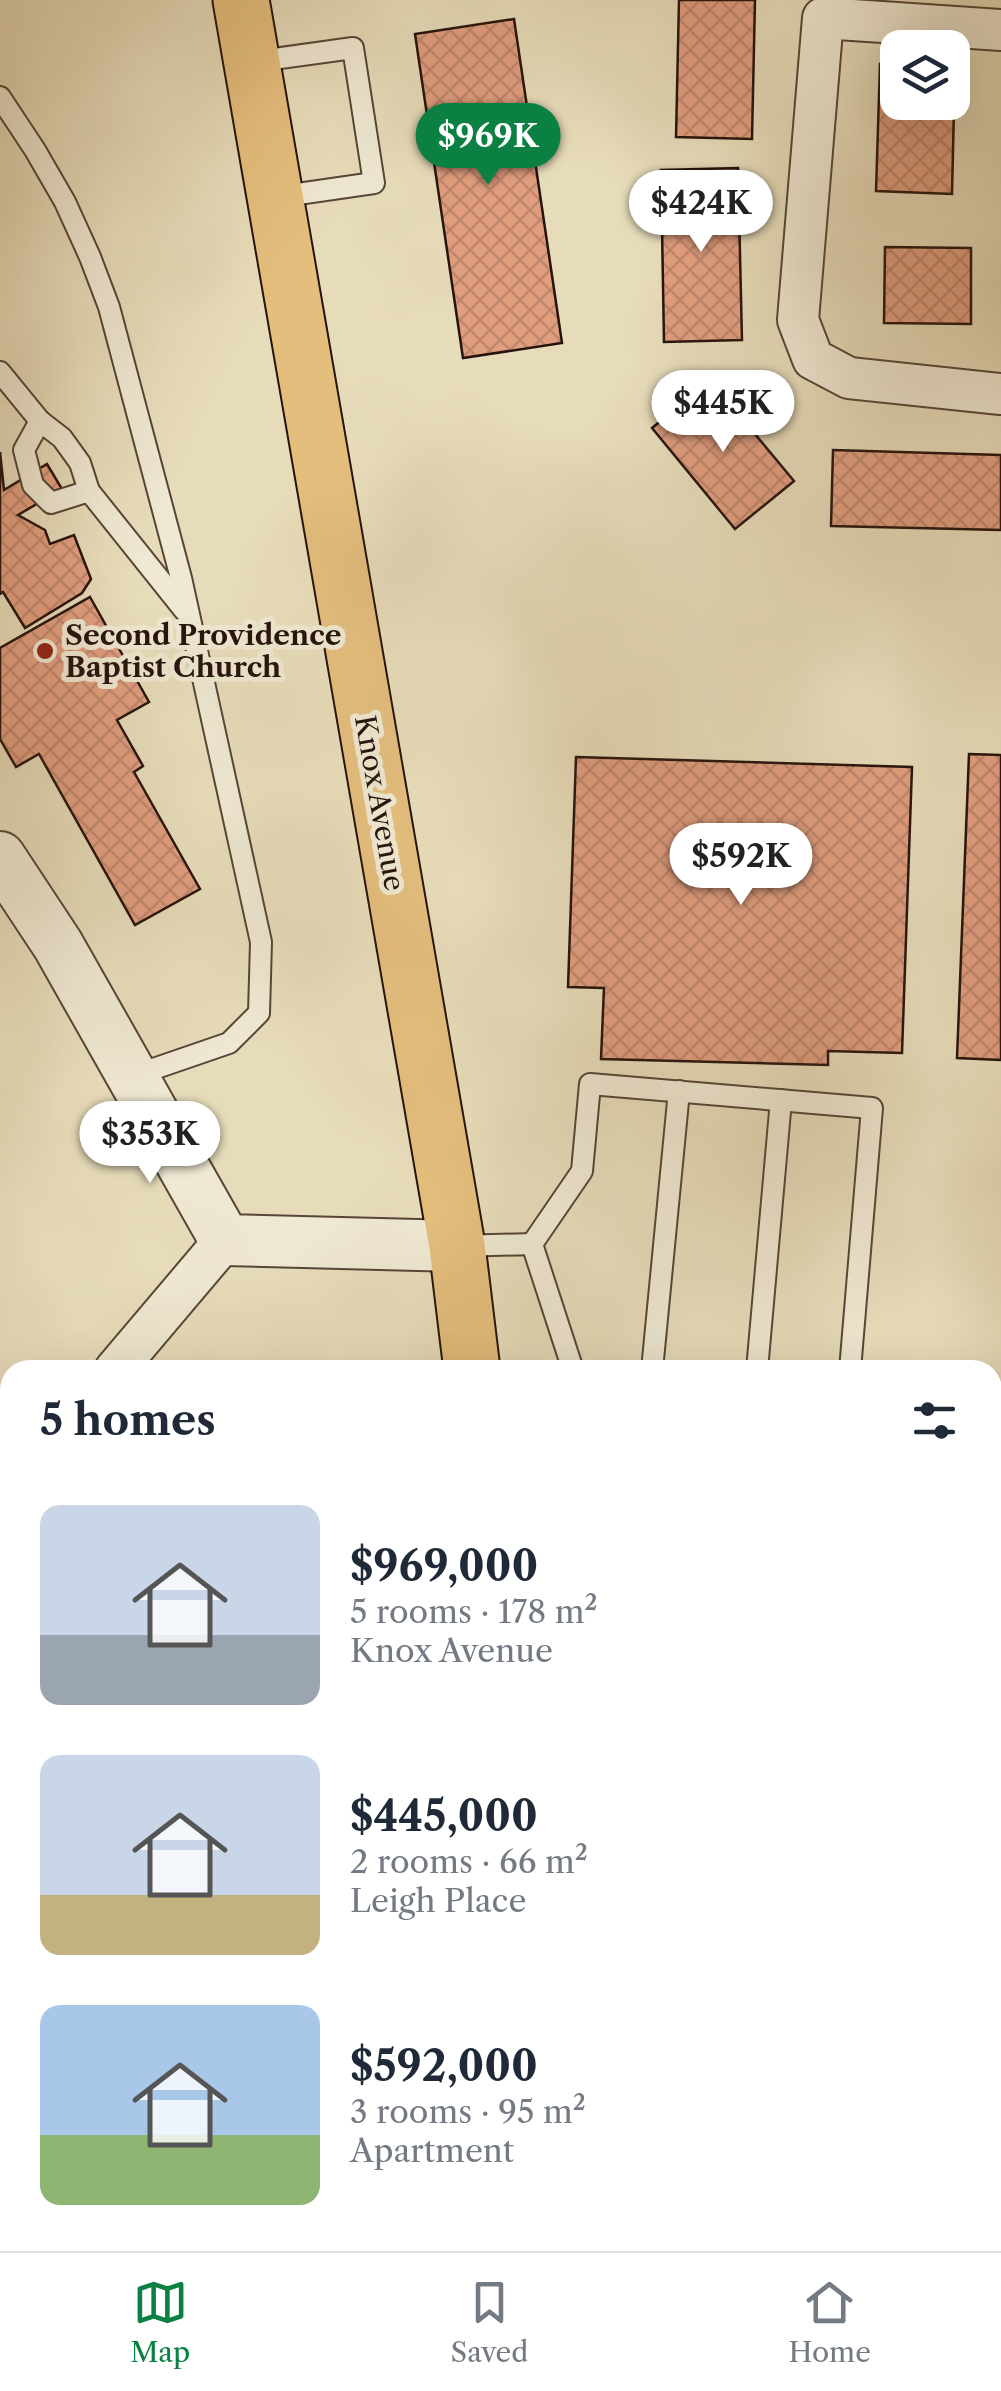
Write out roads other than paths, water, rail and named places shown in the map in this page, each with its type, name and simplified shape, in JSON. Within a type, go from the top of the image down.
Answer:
[{"type":"main road","name":"Knox Avenue","points":[[240,0],[457,1246],[471,1360]]},
{"type":"street","points":[[1001,30],[824,18],[798,320],[813,359],[849,378],[1001,394]]},
{"type":"street","points":[[0,857],[58,945],[225,1240]]},
{"type":"street","points":[[225,1240],[457,1246]]},
{"type":"street","points":[[124,1360],[225,1240]]},
{"type":"lane","points":[[252,62],[353,48],[374,182],[275,198]]},
{"type":"lane","points":[[0,97],[65,202],[109,306],[190,616],[261,942],[259,1012],[229,1043],[133,1076]]},
{"type":"lane","points":[[0,372],[40,421],[62,438],[80,463],[90,491],[190,616]]},
{"type":"lane","points":[[40,421],[24,450],[33,485],[51,503],[90,491]]},
{"type":"lane","points":[[532,1244],[582,1171],[590,1084],[872,1108],[851,1360]]},
{"type":"lane","points":[[653,1360],[680,1091]]},
{"type":"lane","points":[[758,1360],[781,1100]]},
{"type":"lane","points":[[457,1246],[532,1244]]},
{"type":"lane","points":[[532,1244],[571,1360]]},
{"type":"place","name":"Second Providence Baptist Church","points":[[45,651]]}]
